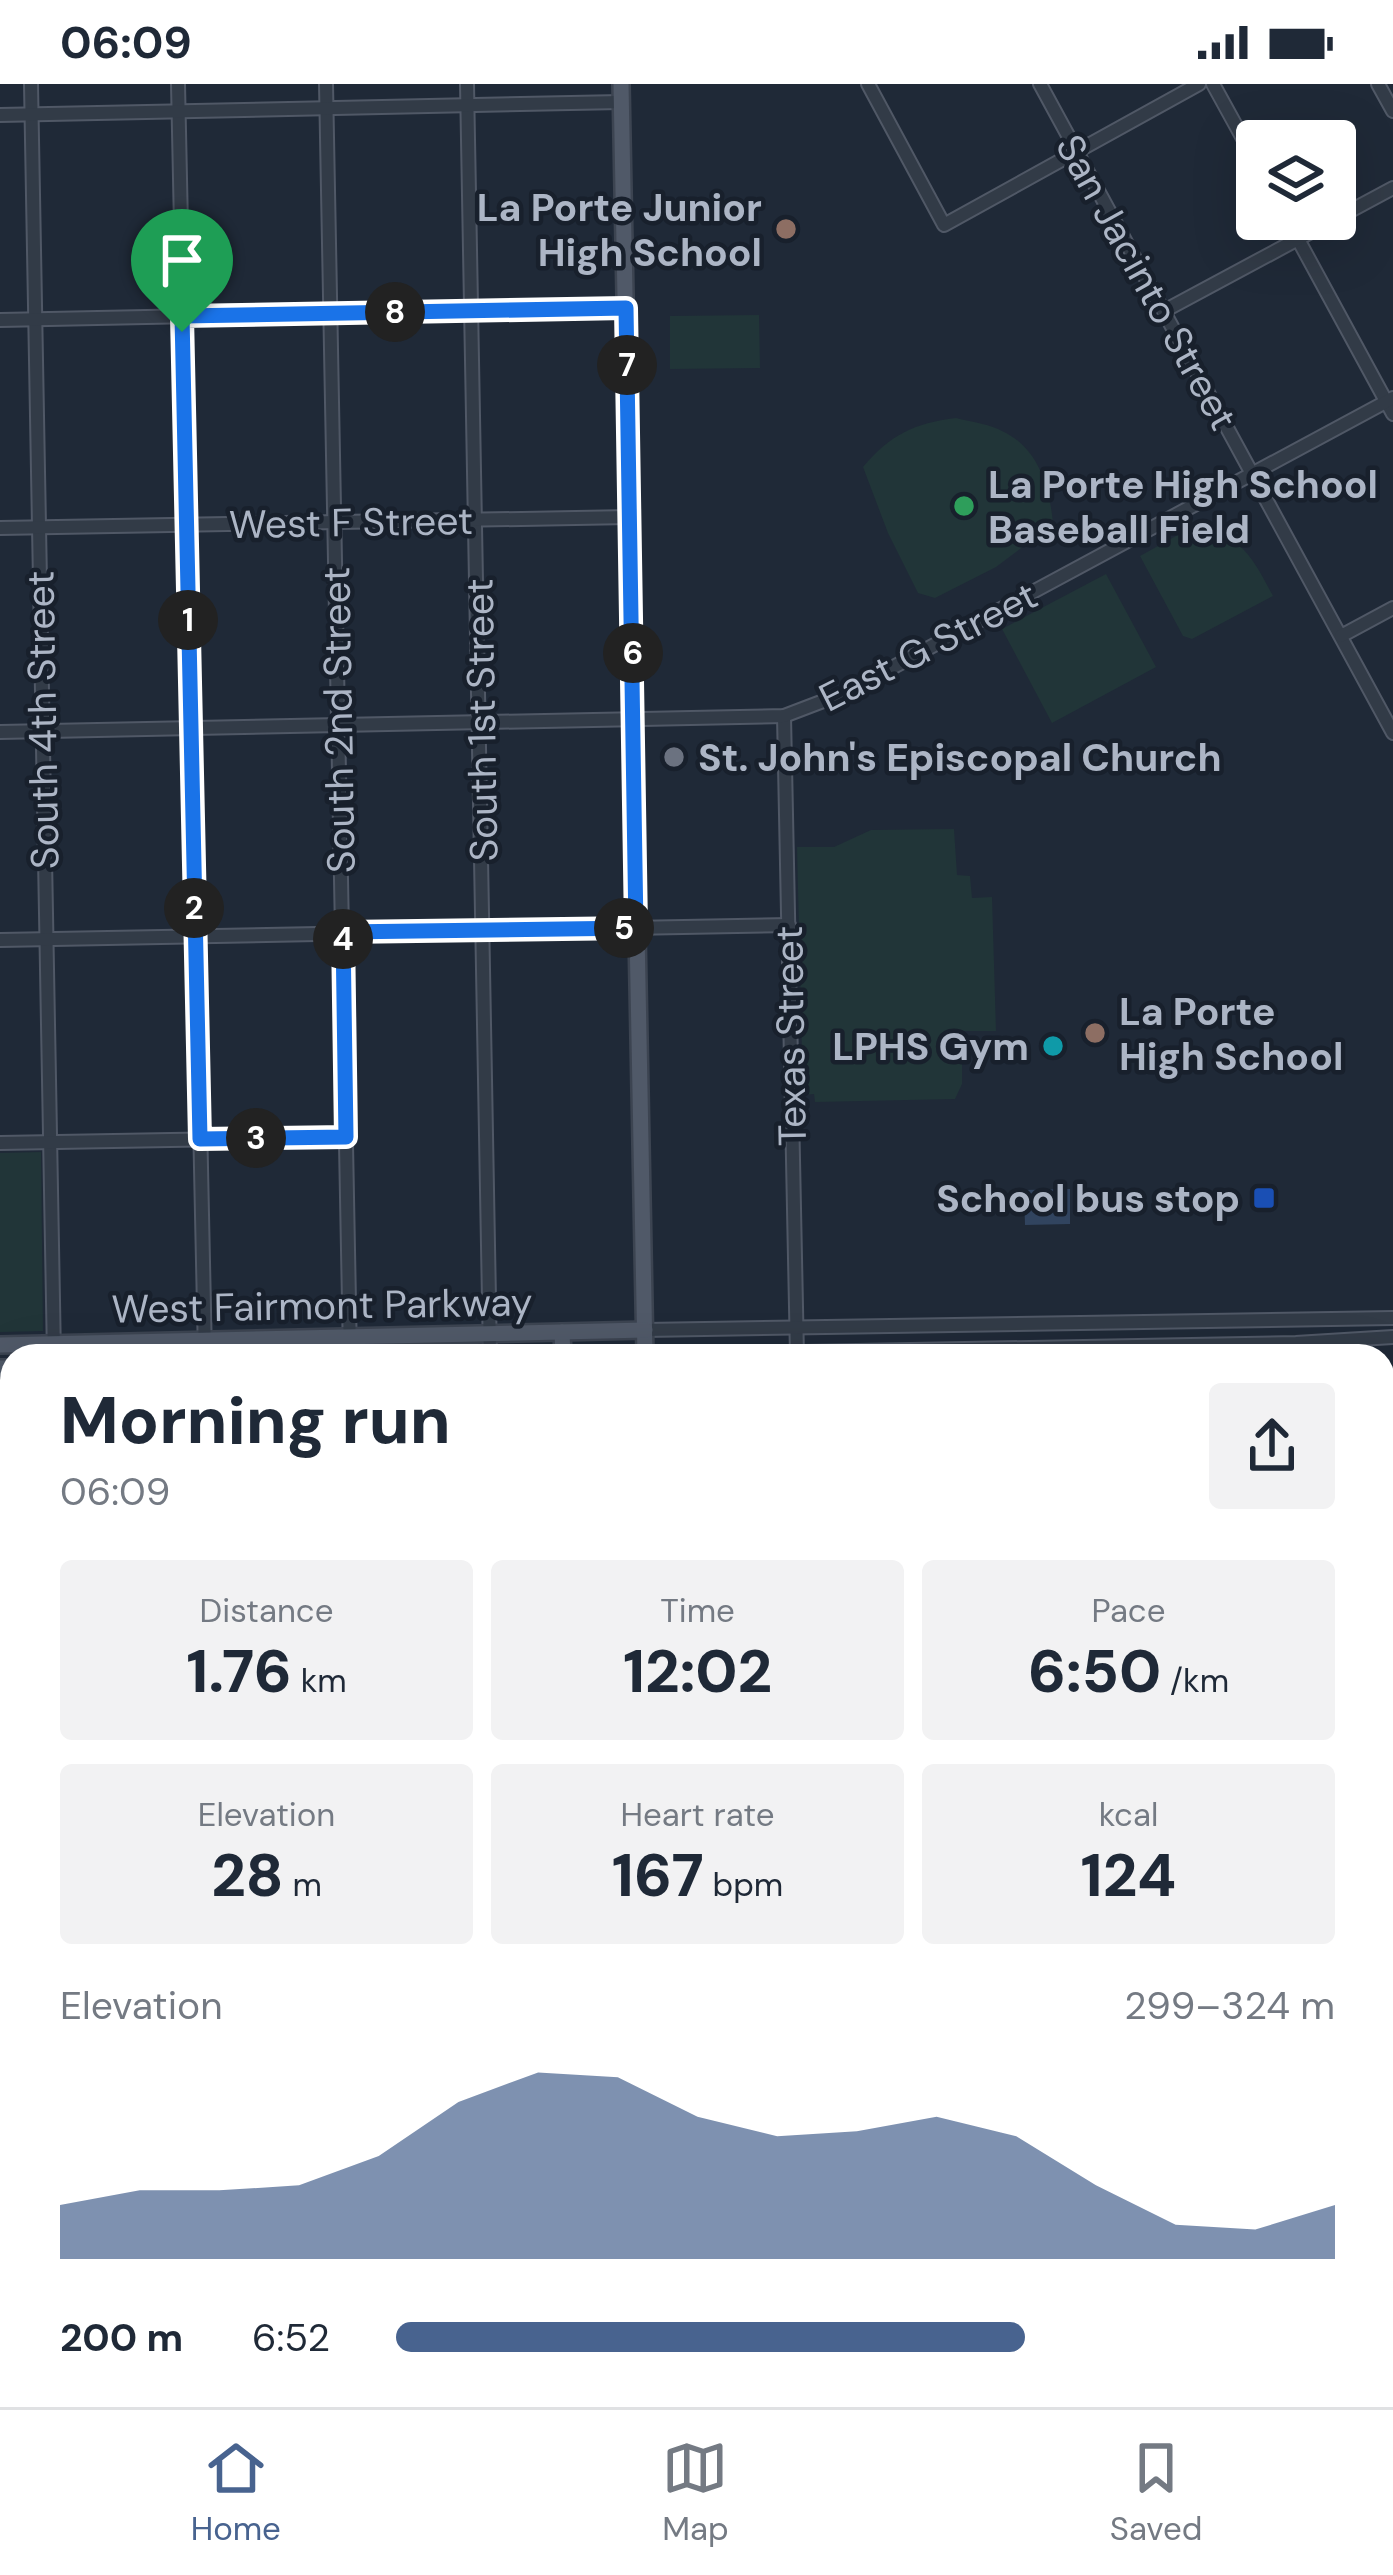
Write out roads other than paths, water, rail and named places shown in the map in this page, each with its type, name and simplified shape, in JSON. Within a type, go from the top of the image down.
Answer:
[{"type":"main road","points":[[621,93],[645,1344]]},
{"type":"main road","name":"West Fairmont Parkway","points":[[383,1344],[491,1334],[645,1330]]},
{"type":"main road","points":[[562,1332],[562,1344]]},
{"type":"street","name":"South 4th Street","points":[[31,84],[54,1344]]},
{"type":"street","points":[[178,84],[204,1344]]},
{"type":"street","name":"South 2nd Street","points":[[326,84],[350,1344]]},
{"type":"street","name":"South 1st Street","points":[[467,84],[491,1344]]},
{"type":"street","points":[[868,84],[944,225],[1199,84]]},
{"type":"street","name":"San Jacinto Street","points":[[1040,84],[1393,734]]},
{"type":"street","points":[[1213,84],[1236,126]]},
{"type":"street","points":[[1378,84],[1393,111]]},
{"type":"street","points":[[0,115],[468,103],[621,93]]},
{"type":"street","points":[[1356,208],[1393,188]]},
{"type":"street","points":[[1164,311],[1296,240]]},
{"type":"street","points":[[1299,240],[1391,405]]},
{"type":"street","points":[[0,320],[626,308]]},
{"type":"street","name":"East G Street","points":[[0,732],[784,716],[847,692],[1252,474],[1391,405]]},
{"type":"street","name":"West F Street","points":[[0,528],[630,517]]},
{"type":"street","points":[[1341,636],[1393,608]]},
{"type":"street","name":"Texas Street","points":[[784,716],[796,1344]]},
{"type":"street","points":[[0,940],[789,926]]},
{"type":"street","points":[[0,1144],[346,1137]]},
{"type":"street","points":[[645,1330],[1393,1318]]},
{"type":"street","points":[[1097,1344],[1098,1321]]},
{"type":"street","points":[[935,1326],[936,1344]]},
{"type":"street","points":[[1170,1344],[1391,1338]]},
{"type":"water","points":[[1070,1189],[1070,1224],[1025,1225],[1024,1190]]},
{"type":"place","name":"La Porte Junior High School","points":[[786,229]]},
{"type":"place","name":"La Porte High School Baseball Field","points":[[964,506]]},
{"type":"place","name":"St. John's Episcopal Church","points":[[674,757]]},
{"type":"place","name":"La Porte High School","points":[[1095,1033]]},
{"type":"place","name":"LPHS Gym","points":[[1053,1046]]},
{"type":"place","name":"School bus stop","points":[[1264,1198]]}]
